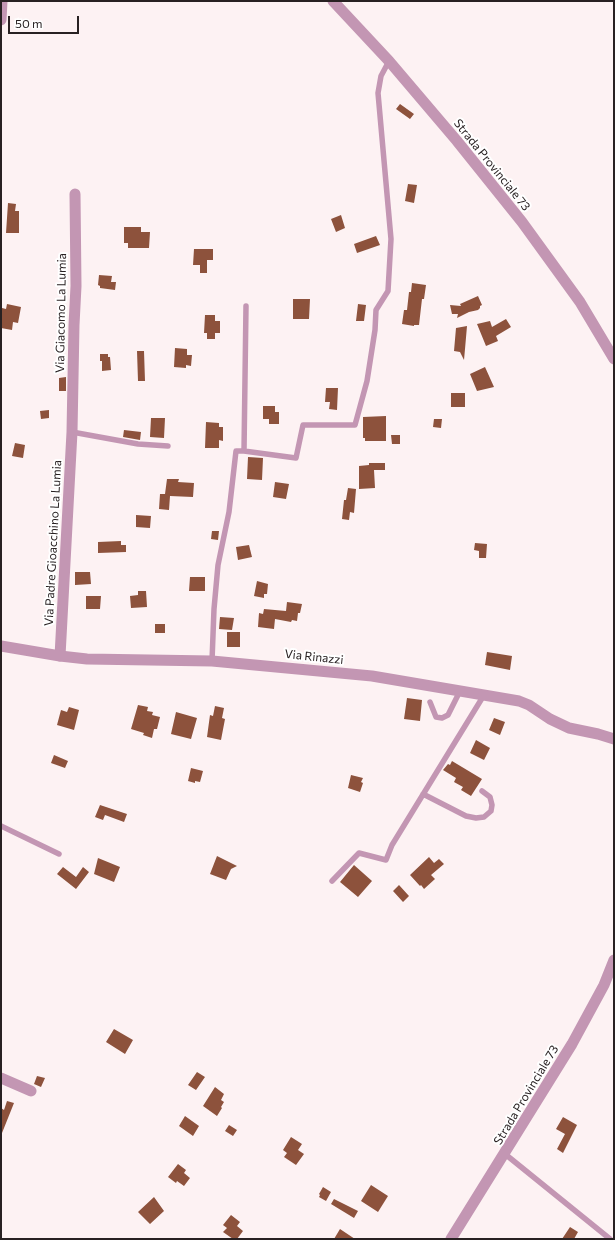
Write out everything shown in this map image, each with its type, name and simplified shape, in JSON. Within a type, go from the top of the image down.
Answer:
[{"type":"street","points":[[1,20],[2,1]]},
{"type":"street","name":"Strada Provinciale 73","points":[[333,1],[389,61],[457,141],[522,222],[580,302],[614,358]]},
{"type":"street","name":"Via Giacomo La Lumia","points":[[72,432],[76,286],[76,194]]},
{"type":"street","name":"Via Padre Gioacchino La Lumia","points":[[60,656],[72,432]]},
{"type":"street","name":"Via Rinazzi","points":[[1,646],[60,656],[212,661],[372,676],[519,701],[529,705],[550,719],[569,728],[614,739]]},
{"type":"street","name":"Strada Provinciale 73","points":[[451,1239],[572,1044],[604,985],[614,960]]},
{"type":"street","points":[[1,1078],[31,1091]]},
{"type":"lane","points":[[212,661],[214,609],[218,565],[229,512],[236,451],[296,458],[303,425],[355,425],[367,381],[375,330],[376,310],[388,291],[391,239],[378,93],[381,76],[389,61]]},
{"type":"lane","points":[[244,451],[246,306]]},
{"type":"lane","points":[[72,432],[138,444],[168,446]]},
{"type":"lane","points":[[430,702],[436,717],[442,718],[448,715],[460,691]]},
{"type":"lane","points":[[332,881],[358,853],[386,860],[392,845],[484,694]]},
{"type":"lane","points":[[423,794],[466,816],[476,818],[484,817],[490,811],[492,805],[490,797],[482,791]]},
{"type":"lane","points":[[1,826],[59,854]]},
{"type":"lane","points":[[504,1154],[610,1239]]},
{"type":"building","points":[[400,104],[414,114],[410,119],[396,109]]},
{"type":"building","points":[[408,184],[417,185],[414,203],[405,201]]},
{"type":"building","points":[[8,203],[16,204],[15,211],[19,211],[19,233],[6,233]]},
{"type":"building","points":[[341,215],[345,228],[336,232],[331,219]]},
{"type":"building","points":[[124,227],[141,227],[141,232],[150,232],[149,248],[128,248],[128,243],[124,243]]},
{"type":"building","points":[[376,236],[380,245],[357,253],[354,244]]},
{"type":"building","points":[[194,249],[213,249],[213,260],[207,260],[207,273],[200,273],[200,265],[193,265]]},
{"type":"building","points":[[99,275],[112,276],[111,282],[116,282],[115,290],[100,288],[98,285]]},
{"type":"building","points":[[412,283],[426,285],[424,299],[422,299],[419,325],[414,326],[402,324],[404,310],[407,310],[409,292],[411,292]]},
{"type":"building","points":[[478,296],[482,305],[478,310],[469,312],[457,318],[458,314],[452,314],[450,305],[461,306],[460,304]]},
{"type":"building","points":[[293,299],[310,299],[309,319],[293,319]]},
{"type":"building","points":[[7,304],[21,307],[18,323],[13,322],[12,330],[1,328],[2,308],[6,309]]},
{"type":"building","points":[[358,304],[366,305],[364,321],[356,321]]},
{"type":"building","points":[[205,315],[215,315],[215,321],[220,321],[220,333],[215,333],[215,339],[207,339],[207,333],[204,333]]},
{"type":"building","points":[[506,319],[511,327],[496,336],[498,341],[486,346],[477,324],[490,321],[492,327]]},
{"type":"building","points":[[467,326],[464,360],[460,352],[454,351],[456,328]]},
{"type":"building","points":[[175,348],[187,349],[187,355],[192,355],[191,366],[186,365],[186,368],[174,367]]},
{"type":"building","points":[[137,351],[144,351],[145,381],[138,381]]},
{"type":"building","points":[[100,354],[108,354],[108,357],[110,357],[111,370],[102,371]]},
{"type":"building","points":[[485,367],[494,387],[477,391],[470,374]]},
{"type":"building","points":[[66,377],[66,391],[59,391],[59,378]]},
{"type":"building","points":[[326,388],[338,388],[337,410],[329,409],[330,402],[325,402]]},
{"type":"building","points":[[451,393],[465,393],[465,407],[451,407]]},
{"type":"building","points":[[263,406],[275,406],[275,412],[279,412],[279,424],[269,424],[269,419],[263,419]]},
{"type":"building","points":[[49,410],[49,418],[41,419],[40,411]]},
{"type":"building","points":[[386,416],[386,441],[365,441],[365,438],[363,438],[363,417]]},
{"type":"building","points":[[151,418],[165,418],[164,438],[150,437]]},
{"type":"building","points":[[434,419],[442,419],[441,428],[433,427]]},
{"type":"building","points":[[206,422],[219,423],[219,427],[223,427],[223,441],[219,440],[219,448],[205,448]]},
{"type":"building","points":[[124,430],[141,432],[140,440],[123,437]]},
{"type":"building","points":[[391,435],[400,435],[400,444],[392,444]]},
{"type":"building","points":[[15,443],[25,445],[23,458],[12,456]]},
{"type":"building","points":[[248,457],[263,458],[262,480],[247,479]]},
{"type":"building","points":[[369,463],[385,463],[385,470],[374,470],[375,488],[359,489],[359,466],[369,465]]},
{"type":"building","points":[[167,479],[179,479],[178,482],[194,483],[193,497],[170,496],[169,510],[159,509],[160,494],[165,494]]},
{"type":"building","points":[[275,482],[289,484],[286,499],[273,497]]},
{"type":"building","points":[[348,488],[356,489],[354,513],[350,512],[349,520],[342,519],[344,500],[346,500]]},
{"type":"building","points":[[136,515],[151,516],[150,528],[136,527]]},
{"type":"building","points":[[212,531],[219,531],[218,540],[211,539]]},
{"type":"building","points":[[121,541],[121,545],[126,545],[126,552],[98,553],[98,542]]},
{"type":"building","points":[[475,543],[487,544],[486,558],[479,558],[479,551],[474,550]]},
{"type":"building","points":[[249,545],[252,557],[238,560],[236,547]]},
{"type":"building","points":[[75,572],[90,572],[91,584],[75,585]]},
{"type":"building","points":[[190,577],[205,577],[205,591],[189,591]]},
{"type":"building","points":[[257,581],[268,584],[267,594],[264,594],[264,598],[254,596]]},
{"type":"building","points":[[138,591],[146,591],[147,607],[131,608],[130,596],[138,595]]},
{"type":"building","points":[[86,596],[101,596],[100,609],[86,609]]},
{"type":"building","points":[[287,602],[302,604],[300,613],[298,613],[297,621],[292,620],[291,622],[275,619],[274,629],[258,627],[259,613],[263,614],[264,609],[286,611]]},
{"type":"building","points":[[220,617],[234,618],[232,630],[219,629]]},
{"type":"building","points":[[155,624],[165,624],[165,633],[155,633]]},
{"type":"building","points":[[227,632],[240,632],[240,647],[227,647]]},
{"type":"building","points":[[487,652],[512,656],[510,670],[485,665]]},
{"type":"building","points":[[407,698],[422,700],[420,721],[404,719]]},
{"type":"building","points":[[138,705],[148,707],[147,711],[153,712],[152,715],[160,717],[157,729],[154,729],[152,738],[143,735],[144,733],[131,729]]},
{"type":"building","points":[[215,706],[224,708],[222,718],[225,719],[221,740],[207,737],[210,715],[213,716]]},
{"type":"building","points":[[69,707],[79,710],[74,730],[57,725],[61,710],[67,712]]},
{"type":"building","points":[[176,712],[197,718],[191,739],[171,734]]},
{"type":"building","points":[[494,718],[505,722],[500,735],[489,730]]},
{"type":"building","points":[[476,740],[490,748],[484,760],[470,753]]},
{"type":"building","points":[[54,755],[68,761],[65,768],[51,763]]},
{"type":"building","points":[[452,761],[482,779],[471,796],[461,790],[463,787],[454,782],[456,778],[443,770],[448,764],[450,765]]},
{"type":"building","points":[[191,768],[203,771],[200,782],[195,781],[195,783],[188,781]]},
{"type":"building","points":[[351,775],[363,778],[360,792],[348,788]]},
{"type":"building","points":[[100,805],[127,814],[124,822],[105,815],[103,820],[95,817]]},
{"type":"building","points":[[217,856],[237,866],[231,869],[226,880],[210,874]]},
{"type":"building","points":[[429,857],[434,863],[439,859],[444,864],[431,875],[435,879],[424,889],[410,875]]},
{"type":"building","points":[[98,858],[120,867],[114,882],[94,874]]},
{"type":"building","points":[[354,865],[372,881],[358,897],[340,882]]},
{"type":"building","points":[[63,867],[76,877],[83,867],[89,872],[76,889],[57,874]]},
{"type":"building","points":[[399,885],[409,896],[403,902],[393,891]]},
{"type":"building","points":[[114,1029],[133,1040],[125,1054],[106,1042]]},
{"type":"building","points":[[197,1072],[205,1077],[196,1090],[188,1085]]},
{"type":"building","points":[[37,1076],[45,1078],[41,1087],[34,1084]]},
{"type":"building","points":[[215,1087],[224,1094],[221,1100],[224,1102],[217,1116],[203,1106]]},
{"type":"building","points":[[7,1101],[14,1103],[2,1133],[1,1108],[4,1110]]},
{"type":"building","points":[[185,1116],[199,1126],[193,1136],[179,1126]]},
{"type":"building","points":[[563,1117],[577,1125],[563,1153],[557,1149],[565,1134],[556,1129]]},
{"type":"building","points":[[229,1125],[237,1130],[233,1136],[225,1131]]},
{"type":"building","points":[[291,1137],[302,1144],[298,1150],[304,1154],[296,1165],[284,1157],[287,1153],[283,1150]]},
{"type":"building","points":[[178,1164],[186,1170],[184,1173],[190,1178],[184,1186],[177,1181],[176,1183],[168,1177]]},
{"type":"building","points":[[371,1185],[388,1196],[378,1212],[361,1201]]},
{"type":"building","points":[[323,1187],[331,1192],[326,1201],[319,1197]]},
{"type":"building","points":[[154,1197],[164,1211],[150,1224],[138,1212]]},
{"type":"building","points":[[334,1199],[358,1211],[354,1218],[331,1204]]},
{"type":"building","points":[[231,1215],[240,1222],[237,1226],[243,1231],[237,1239],[233,1239],[223,1232],[227,1228],[223,1225]]},
{"type":"building","points":[[570,1227],[578,1232],[574,1239],[562,1239]]},
{"type":"building","points":[[340,1229],[355,1239],[334,1239]]}]
